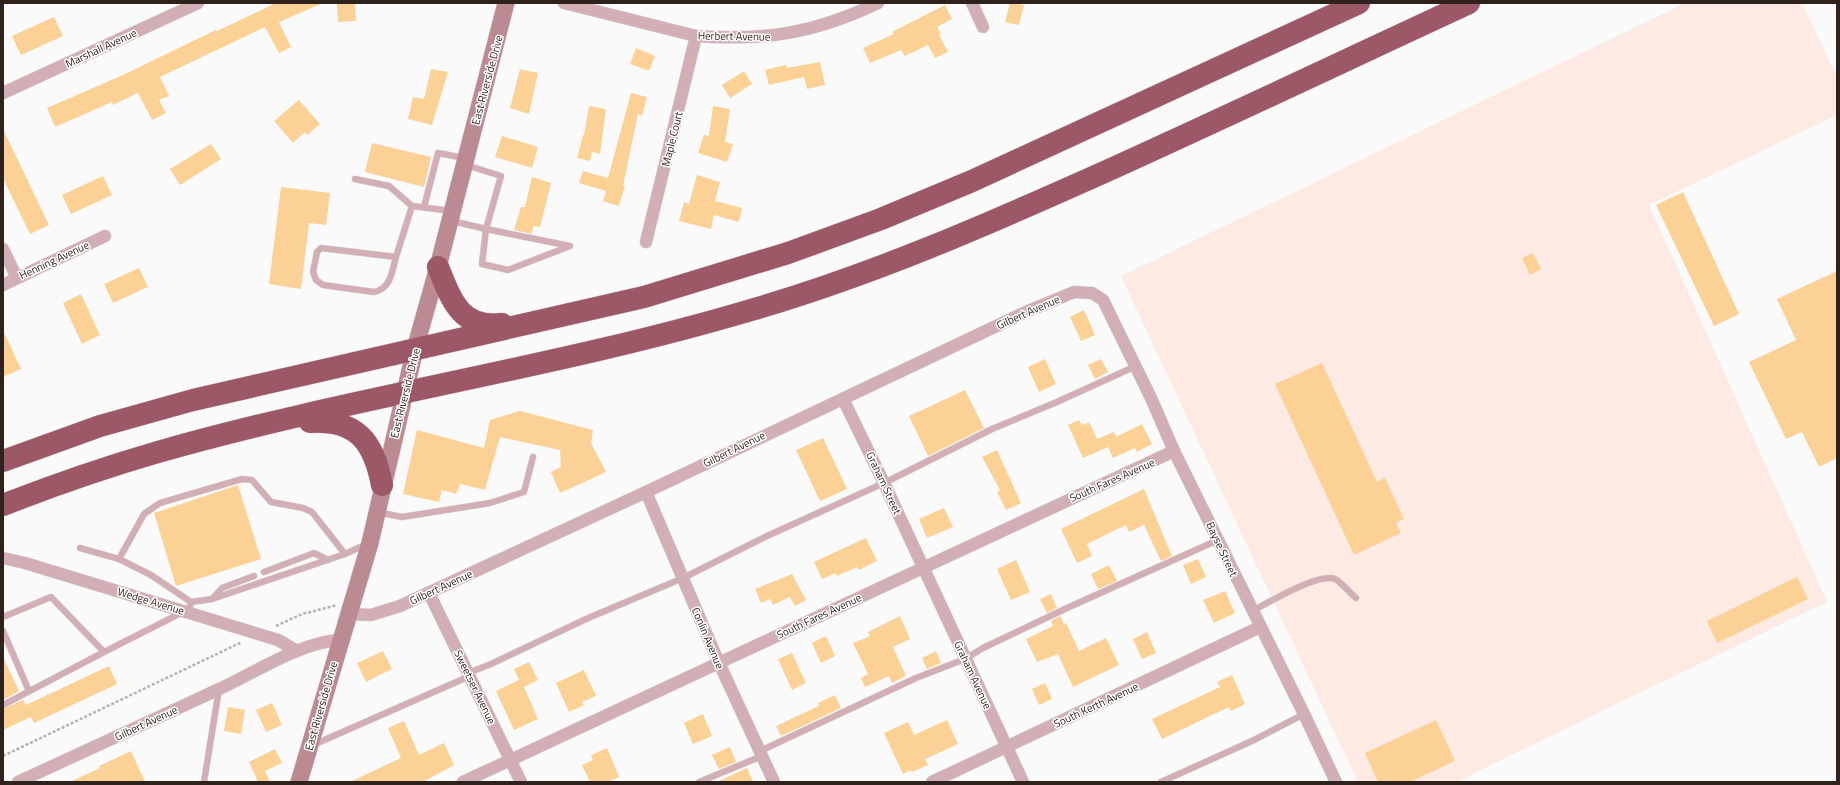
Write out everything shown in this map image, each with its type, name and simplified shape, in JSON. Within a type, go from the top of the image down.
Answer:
[{"type":"highway","points":[[1332,15],[1355,3]]},
{"type":"highway","points":[[3,461],[100,426],[193,400],[644,297],[788,253],[881,219],[972,181],[1358,3]]},
{"type":"highway","points":[[3,505],[59,483],[157,452],[263,425],[613,348],[764,307],[894,262],[991,223],[1469,3]]},
{"type":"highway","points":[[438,267],[454,302],[465,317],[472,321],[496,325],[556,318]]},
{"type":"highway","points":[[263,425],[322,421],[344,425],[361,436],[371,449],[376,460],[382,485]]},
{"type":"street","name":"Marshall Avenue","points":[[3,94],[198,3]]},
{"type":"street","name":"East Riverside Drive","points":[[299,782],[308,747],[370,543],[382,485],[415,349],[438,267],[506,3]]},
{"type":"street","name":"Herbert Avenue","points":[[564,3],[696,36],[717,38],[767,37],[785,35],[825,25],[848,17],[878,3]]},
{"type":"street","points":[[972,3],[983,27]]},
{"type":"street","name":"Maple Court","points":[[646,242],[696,36]]},
{"type":"street","name":"Henning Avenue","points":[[3,284],[105,236]]},
{"type":"street","points":[[3,249],[17,278]]},
{"type":"street","name":"Gilbert Avenue","points":[[349,609],[371,615],[383,612],[429,593],[1028,311],[1074,292],[1092,293],[1103,300],[1111,315]]},
{"type":"street","name":"Bayse Street","points":[[1111,315],[1136,366],[1174,451],[1336,782]]},
{"type":"street","name":"Graham Street","points":[[843,399],[884,483],[923,569]]},
{"type":"street","name":"South Fares Avenue","points":[[463,782],[1174,451]]},
{"type":"street","name":"Conlin Avenue","points":[[646,492],[719,663],[774,782]]},
{"type":"street","name":"Wedge Avenue","points":[[3,558],[188,609],[278,640],[297,651]]},
{"type":"street","name":"Graham Avenue","points":[[923,569],[1022,782]]},
{"type":"street","name":"Sweetser Avenue","points":[[429,593],[521,782]]},
{"type":"street","name":"South Kerth Avenue","points":[[932,782],[1260,628]]},
{"type":"street","name":"Gilbert Avenue","points":[[18,782],[219,690],[297,651],[324,641],[340,640]]},
{"type":"lane","points":[[355,179],[389,186],[412,206],[424,207],[486,229],[570,246],[508,270],[482,264],[486,229],[501,176],[465,161],[438,153],[424,207]]},
{"type":"lane","points":[[396,257],[321,248],[317,252],[313,272],[316,280],[324,285],[374,292],[382,291],[388,286],[412,206]]},
{"type":"lane","points":[[308,747],[469,675],[586,619],[684,578],[767,536],[884,483],[992,429],[1057,402],[1136,366]]},
{"type":"lane","points":[[376,512],[402,517],[490,503],[524,492],[532,457]]},
{"type":"lane","points":[[119,559],[144,514],[150,508],[160,503],[242,479],[252,480],[271,502],[304,508],[312,512],[345,554]]},
{"type":"lane","points":[[699,782],[761,754],[916,678],[965,659],[983,648],[1067,608],[1218,540]]},
{"type":"lane","points":[[3,704],[188,609],[212,599],[345,554],[370,543]]},
{"type":"lane","points":[[80,548],[119,559],[151,575],[188,609]]},
{"type":"lane","points":[[264,572],[314,554],[328,560]]},
{"type":"lane","points":[[212,599],[222,588],[254,576]]},
{"type":"lane","points":[[1252,611],[1294,589],[1321,579],[1336,579],[1356,598]]},
{"type":"lane","points":[[3,617],[51,597],[104,652]]},
{"type":"lane","points":[[3,631],[29,691]]},
{"type":"lane","points":[[204,782],[219,690]]},
{"type":"lane","points":[[1162,782],[1252,741],[1304,714]]},
{"type":"path","points":[[272,627],[302,614],[336,605],[349,609]]},
{"type":"path","points":[[3,756],[246,640]]},
{"type":"shaded area","points":[[1685,3],[1802,3],[1837,77],[1837,115],[1649,205],[1827,602],[1456,782],[1358,782],[1121,276]]},
{"type":"building","points":[[276,3],[323,3],[279,22],[291,47],[279,53],[265,27],[160,77],[169,96],[159,100],[166,113],[152,120],[138,93],[113,105],[112,102],[55,127],[47,108],[123,75]]},
{"type":"building","points":[[337,3],[355,3],[356,21],[338,22]]},
{"type":"building","points":[[1010,3],[1024,5],[1019,25],[1005,22]]},
{"type":"building","points":[[945,5],[952,19],[937,27],[941,34],[939,35],[948,52],[935,58],[928,45],[905,56],[901,50],[870,63],[863,48],[894,34],[892,32]]},
{"type":"building","points":[[54,17],[63,36],[21,55],[12,36]]},
{"type":"building","points":[[636,48],[655,56],[649,71],[630,64]]},
{"type":"building","points":[[820,62],[825,85],[807,89],[804,77],[769,85],[765,70],[786,65],[787,68]]},
{"type":"building","points":[[431,69],[448,72],[432,125],[408,119],[413,97],[424,99]]},
{"type":"building","points":[[520,69],[538,73],[529,114],[510,108]]},
{"type":"building","points":[[744,71],[752,84],[730,98],[722,85]]},
{"type":"building","points":[[631,93],[647,97],[642,116],[638,114],[623,186],[625,186],[619,206],[603,201],[606,191],[579,183],[583,171],[608,178]]},
{"type":"building","points":[[299,100],[320,124],[307,135],[305,132],[293,143],[274,121]]},
{"type":"building","points":[[589,106],[606,109],[600,154],[592,152],[590,161],[577,158],[584,135]]},
{"type":"building","points":[[713,106],[730,109],[725,142],[733,144],[727,162],[698,153],[704,135],[709,136]]},
{"type":"building","points":[[3,129],[49,225],[30,234],[3,178]]},
{"type":"building","points":[[502,136],[538,147],[532,168],[495,157]]},
{"type":"building","points":[[372,143],[431,157],[424,187],[365,172]]},
{"type":"building","points":[[211,144],[221,159],[180,185],[170,169]]},
{"type":"building","points":[[697,175],[720,182],[715,201],[742,208],[739,222],[714,215],[711,229],[679,221],[684,202],[689,204]]},
{"type":"building","points":[[103,176],[112,195],[71,214],[62,195]]},
{"type":"building","points":[[532,177],[551,183],[540,227],[533,226],[532,234],[514,230],[521,207],[525,207]]},
{"type":"building","points":[[281,187],[330,193],[326,225],[309,223],[301,289],[269,284]]},
{"type":"building","points":[[1683,192],[1739,314],[1714,326],[1656,205]]},
{"type":"building","points":[[1533,253],[1541,269],[1530,275],[1522,258]]},
{"type":"building","points":[[139,268],[148,287],[113,303],[104,284]]},
{"type":"building","points":[[1837,271],[1837,458],[1819,467],[1802,432],[1786,439],[1749,362],[1796,340],[1777,299]]},
{"type":"building","points":[[81,294],[100,335],[82,344],[63,303]]},
{"type":"building","points":[[1084,310],[1095,335],[1081,341],[1070,317]]},
{"type":"building","points":[[3,330],[21,369],[3,377]]},
{"type":"building","points":[[1045,359],[1056,384],[1039,392],[1028,367]]},
{"type":"building","points":[[1101,359],[1108,372],[1095,379],[1088,365]]},
{"type":"building","points":[[1322,363],[1377,482],[1385,478],[1404,519],[1396,523],[1401,533],[1354,555],[1275,384]]},
{"type":"building","points":[[965,390],[984,428],[928,456],[909,416]]},
{"type":"building","points":[[520,411],[593,430],[591,443],[606,472],[560,493],[551,472],[561,467],[560,450],[500,437],[485,490],[460,484],[456,494],[442,490],[439,502],[403,494],[417,430],[484,448],[490,420]]},
{"type":"building","points":[[1079,420],[1082,425],[1089,422],[1097,439],[1114,432],[1116,437],[1142,424],[1152,444],[1137,452],[1135,448],[1113,458],[1108,447],[1083,458],[1068,425]]},
{"type":"building","points":[[823,438],[847,489],[820,501],[796,450]]},
{"type":"building","points":[[997,450],[1021,503],[1006,510],[997,492],[1000,490],[982,457]]},
{"type":"building","points":[[238,485],[261,559],[176,586],[154,513]]},
{"type":"building","points":[[1144,489],[1172,556],[1161,561],[1144,525],[1129,532],[1126,525],[1087,544],[1092,556],[1077,563],[1061,529]]},
{"type":"building","points":[[944,508],[953,527],[927,538],[919,519]]},
{"type":"building","points":[[866,538],[877,561],[859,570],[857,567],[837,576],[836,573],[822,579],[814,562]]},
{"type":"building","points":[[1198,559],[1206,577],[1191,584],[1183,565]]},
{"type":"building","points":[[1016,560],[1030,592],[1011,600],[997,569]]},
{"type":"building","points":[[1109,565],[1117,581],[1098,589],[1091,574]]},
{"type":"building","points":[[792,574],[806,600],[795,606],[790,597],[773,605],[770,599],[761,603],[755,589]]},
{"type":"building","points":[[1797,577],[1808,599],[1717,643],[1707,621]]},
{"type":"building","points":[[1225,591],[1235,613],[1214,623],[1203,600]]},
{"type":"building","points":[[1051,594],[1057,608],[1047,613],[1040,599]]},
{"type":"building","points":[[900,616],[910,639],[893,647],[906,676],[892,683],[889,676],[865,687],[861,678],[868,674],[853,643],[870,636],[868,632]]},
{"type":"building","points":[[1060,616],[1064,624],[1066,623],[1079,651],[1106,638],[1119,665],[1073,687],[1058,654],[1037,662],[1026,639],[1053,626],[1051,621]]},
{"type":"building","points":[[1147,632],[1156,653],[1142,659],[1133,639]]},
{"type":"building","points":[[826,636],[835,656],[821,663],[812,643]]},
{"type":"building","points":[[383,651],[392,669],[366,682],[357,663]]},
{"type":"building","points":[[936,651],[941,663],[927,669],[922,658]]},
{"type":"building","points":[[792,653],[806,683],[792,690],[778,659]]},
{"type":"building","points":[[3,657],[19,691],[3,700]]},
{"type":"building","points":[[529,662],[538,680],[524,687],[538,719],[514,730],[496,691],[519,680],[514,669]]},
{"type":"building","points":[[109,666],[117,684],[34,723],[31,717],[3,730],[3,709],[23,700],[26,705]]},
{"type":"building","points":[[584,670],[596,696],[582,702],[584,705],[569,712],[556,683]]},
{"type":"building","points":[[1232,675],[1245,704],[1231,711],[1229,707],[1162,739],[1152,719],[1220,687],[1217,682]]},
{"type":"building","points":[[1045,683],[1052,699],[1039,705],[1032,689]]},
{"type":"building","points":[[835,695],[841,708],[781,736],[776,726],[819,706],[818,703]]},
{"type":"building","points":[[272,703],[282,725],[266,732],[256,710]]},
{"type":"building","points":[[228,707],[245,710],[241,734],[224,731]]},
{"type":"building","points":[[703,714],[712,736],[693,744],[684,723]]},
{"type":"building","points":[[947,720],[958,744],[925,759],[928,765],[903,774],[884,733],[908,722],[914,735]]},
{"type":"building","points":[[1436,720],[1455,761],[1410,782],[1378,782],[1365,753]]},
{"type":"building","points":[[404,721],[419,755],[444,743],[454,765],[423,782],[350,782],[401,758],[388,728]]},
{"type":"building","points":[[730,747],[736,762],[719,769],[712,755]]},
{"type":"building","points":[[607,748],[619,777],[608,782],[590,782],[582,765],[593,760],[591,755]]},
{"type":"building","points":[[275,749],[282,763],[265,771],[270,782],[258,782],[249,762]]},
{"type":"building","points":[[131,751],[145,782],[70,782],[100,768],[99,766]]},
{"type":"building","points":[[747,768],[753,782],[717,782]]}]
